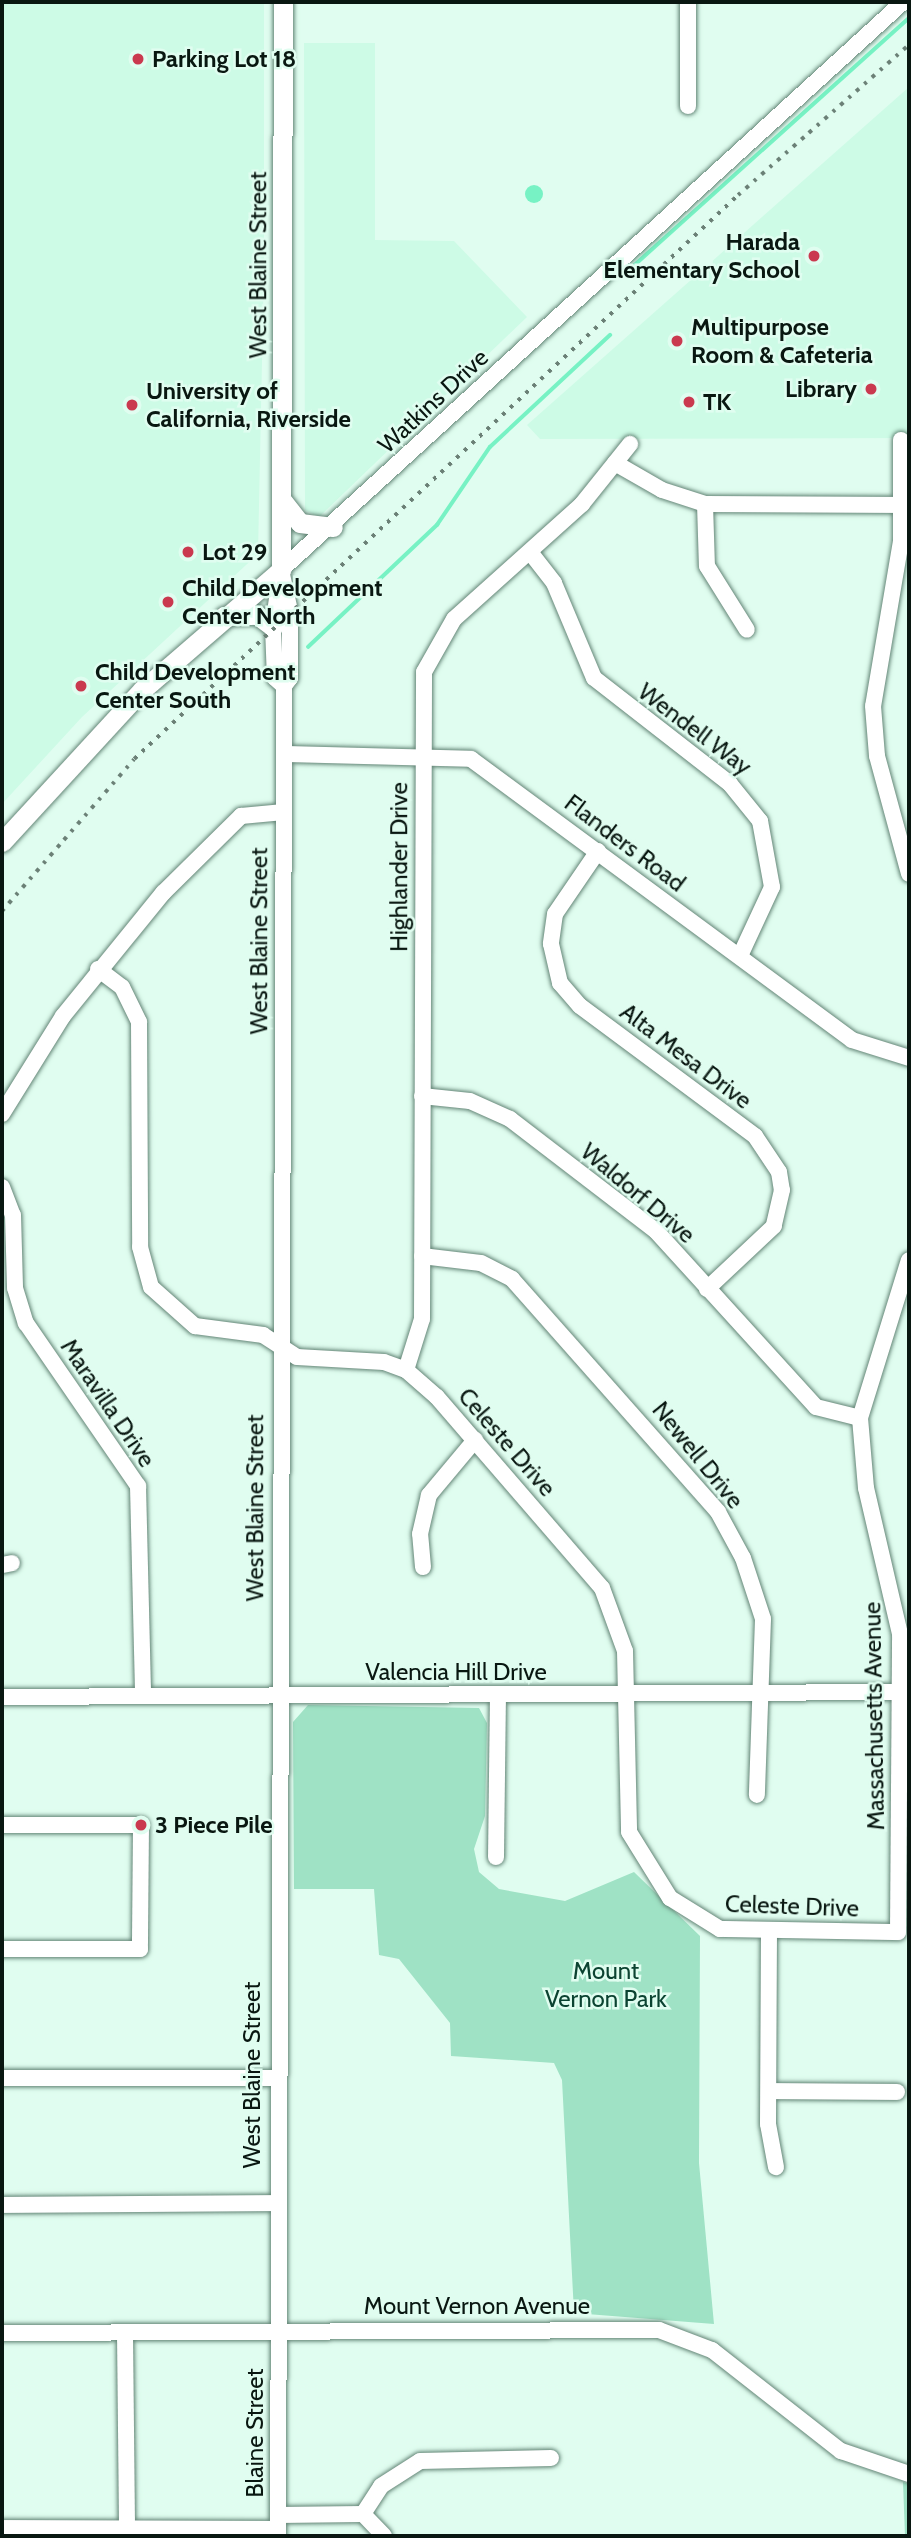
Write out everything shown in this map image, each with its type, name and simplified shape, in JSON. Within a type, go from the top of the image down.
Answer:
[{"type":"main road","name":"West Blaine Street","points":[[281,570],[283,2]]},
{"type":"main road","points":[[282,500],[300,523],[333,527]]},
{"type":"main road","name":"Watkins Drive","points":[[2,842],[77,756],[224,616],[281,570]]},
{"type":"main road","points":[[224,616],[257,615],[274,627]]},
{"type":"street","points":[[688,2],[688,106]]},
{"type":"street","name":"Watkins Drive","points":[[281,570],[333,527],[622,254],[904,2]]},
{"type":"street","points":[[901,440],[905,505],[873,706],[877,756],[909,874]]},
{"type":"street","name":"Highlander Drive","points":[[406,1370],[422,1318],[421,754],[431,651],[454,619],[530,552],[615,463],[630,443]]},
{"type":"street","points":[[615,463],[662,490],[705,504],[905,505]]},
{"type":"street","points":[[705,504],[707,566],[747,630]]},
{"type":"street","name":"Wendell Way","points":[[530,552],[560,594],[594,678],[730,784],[761,821],[772,887],[740,956]]},
{"type":"street","name":"West Blaine Street","points":[[281,570],[274,627],[275,678],[284,686]]},
{"type":"street","name":"West Blaine Street","points":[[277,2330],[284,686],[290,678],[290,587],[281,570]]},
{"type":"street","name":"Flanders Road","points":[[285,754],[421,754],[471,759],[852,1040],[909,1058]]},
{"type":"street","points":[[2,1114],[98,969],[225,827],[241,816],[284,812]]},
{"type":"street","name":"Alta Mesa Drive","points":[[597,851],[555,914],[551,944],[560,983],[580,1006],[755,1136],[779,1172],[782,1198],[774,1226],[708,1289]]},
{"type":"street","points":[[98,969],[122,987],[139,1022],[140,1247],[151,1287],[195,1326],[263,1335],[296,1357],[364,1359],[406,1370]]},
{"type":"street","name":"Waldorf Drive","points":[[422,1096],[470,1101],[510,1119],[656,1231],[816,1407],[860,1418]]},
{"type":"street","name":"Maravilla Drive","points":[[2,1187],[13,1215],[15,1288],[26,1323],[138,1486],[143,1696]]},
{"type":"street","name":"Newell Drive","points":[[422,1256],[481,1263],[512,1279],[701,1488],[732,1534],[759,1602],[765,1693],[757,1796]]},
{"type":"street","name":"Massachusetts Avenue","points":[[898,1932],[905,1692],[897,1607],[866,1488],[860,1418],[909,1260]]},
{"type":"street","name":"Celeste Drive","points":[[406,1370],[475,1440],[602,1588],[621,1630],[628,1696],[626,1815],[646,1867],[670,1898],[703,1923],[769,1931],[898,1932]]},
{"type":"street","points":[[423,1567],[420,1534],[429,1494],[475,1440]]},
{"type":"street","name":"Valencia Hill Drive","points":[[2,1697],[628,1696],[905,1692]]},
{"type":"street","points":[[496,1857],[498,1695]]},
{"type":"street","points":[[2,1825],[141,1825],[140,1949],[2,1949]]},
{"type":"street","points":[[769,1931],[769,2091],[776,2167]]},
{"type":"street","points":[[2,2078],[277,2078]]},
{"type":"street","points":[[769,2091],[897,2092]]},
{"type":"street","points":[[2,2205],[277,2203]]},
{"type":"street","name":"Mount Vernon Avenue","points":[[2,2333],[608,2327],[677,2333],[712,2350],[841,2451],[909,2473]]},
{"type":"street","name":"Blaine Street","points":[[277,2330],[278,2527]]},
{"type":"street","points":[[125,2333],[127,2532]]},
{"type":"street","points":[[2,2528],[127,2532],[278,2527],[363,2514],[381,2486],[420,2461],[551,2458]]},
{"type":"street","points":[[363,2514],[384,2536]]},
{"type":"shaded area","name":"University of California, Riverside","points":[[2,2],[264,2],[264,266],[258,554],[82,717],[2,804]]},
{"type":"shaded area","points":[[304,43],[375,43],[375,240],[454,241],[527,317],[319,517],[305,510]]},
{"type":"shaded area","name":"Harada Elementary School","points":[[909,87],[909,438],[540,439],[527,425]]},
{"type":"shaded area","points":[[534,185],[540,188],[543,194],[540,200],[534,203],[528,200],[525,194],[528,188]]},
{"type":"green space","name":"Mount Vernon Park","points":[[308,1705],[479,1708],[487,1723],[485,1816],[474,1849],[479,1872],[499,1889],[565,1901],[634,1872],[700,1936],[699,2163],[714,2324],[574,2313],[562,2080],[554,2063],[451,2056],[450,2023],[399,1959],[379,1955],[374,1889],[294,1889],[293,1722]]},
{"type":"green space","points":[[903,2482],[909,2484],[909,2536],[905,2536]]},
{"type":"waterway","points":[[628,271],[909,18]]},
{"type":"waterway","points":[[308,647],[437,525],[490,447],[610,335]]},
{"type":"railway","points":[[2,911],[134,759],[738,195],[909,45]]},
{"type":"place","name":"Parking Lot 18","points":[[138,59]]},
{"type":"place","name":"Harada Elementary School","points":[[814,256]]},
{"type":"place","name":"Multipurpose Room & Cafeteria","points":[[677,341]]},
{"type":"place","name":"Library","points":[[871,389]]},
{"type":"place","name":"TK","points":[[689,402]]},
{"type":"place","name":"University of California, Riverside","points":[[132,405]]},
{"type":"place","name":"Lot 29","points":[[188,552]]},
{"type":"place","name":"Child Development Center North","points":[[168,602]]},
{"type":"place","name":"Child Development Center South","points":[[81,686]]},
{"type":"place","name":"3 Piece Pile","points":[[141,1825]]}]
